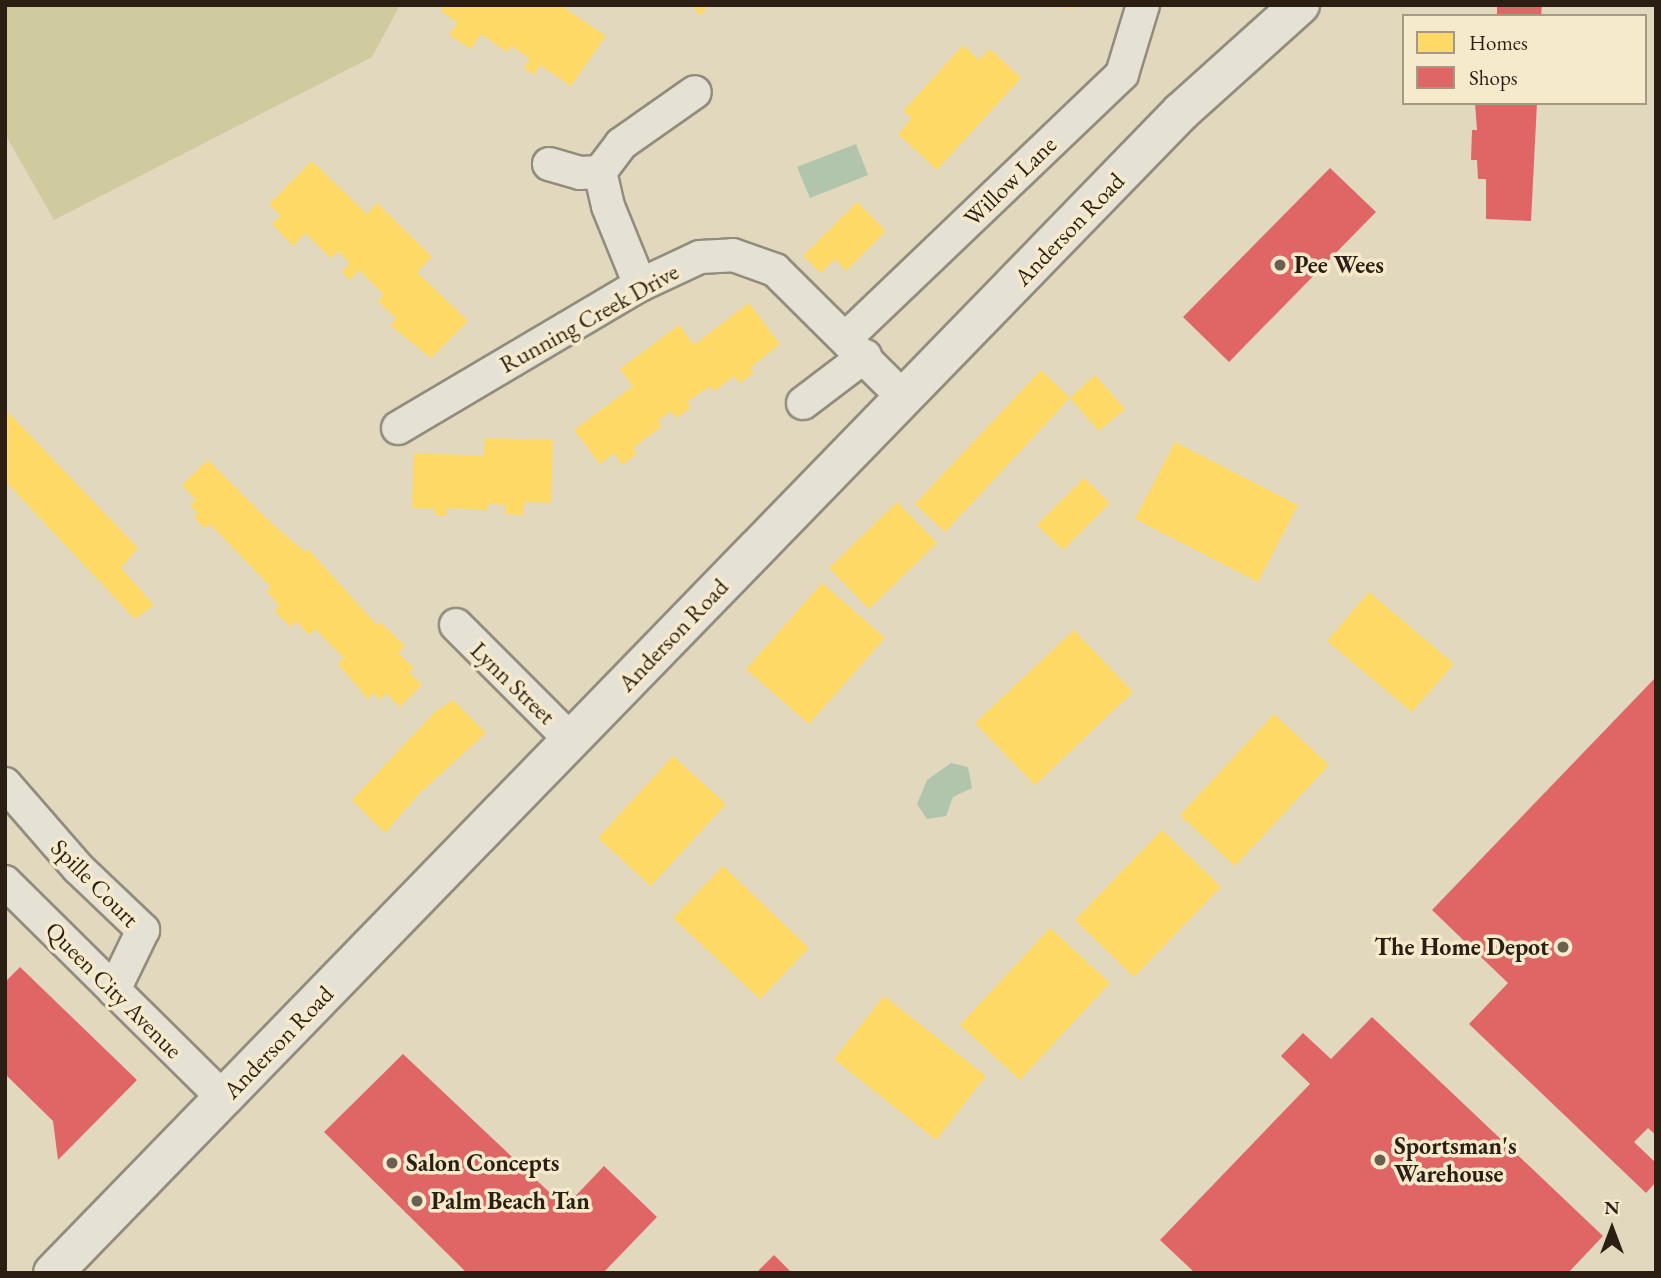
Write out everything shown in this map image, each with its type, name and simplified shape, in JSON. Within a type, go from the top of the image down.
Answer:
[{"type":"street","name":"Willow Lane","points":[[803,402],[1122,74],[1143,5]]},
{"type":"street","name":"Anderson Road","points":[[53,1273],[905,400],[1181,112],[1300,5]]},
{"type":"street","points":[[600,172],[621,144],[695,92]]},
{"type":"street","points":[[549,164],[580,173],[600,172]]},
{"type":"street","points":[[600,172],[608,206],[640,285]]},
{"type":"street","name":"Running Creek Drive","points":[[398,428],[640,285],[699,257],[754,260],[775,270],[856,347],[905,400]]},
{"type":"street","name":"Lynn Street","points":[[456,625],[572,740]]},
{"type":"street","name":"Spille Court","points":[[5,784],[78,868],[143,930],[114,990]]},
{"type":"street","name":"Queen City Avenue","points":[[5,882],[223,1098]]},
{"type":"shaded area","points":[[5,5],[400,5],[372,57],[54,220],[5,134]]},
{"type":"shaded area","points":[[856,144],[868,175],[810,198],[797,167]]},
{"type":"shaded area","points":[[951,763],[968,767],[972,788],[953,797],[946,816],[927,819],[917,804],[927,780]]},
{"type":"building: Homes","points":[[445,5],[560,5],[606,36],[571,86],[540,65],[534,75],[524,68],[530,59],[511,46],[507,52],[481,34],[471,49],[449,35],[458,23],[441,11]]},
{"type":"building: Homes","points":[[690,5],[710,5],[700,15]]},
{"type":"building: Homes","points":[[1074,5],[1074,9],[1048,7]]},
{"type":"building: Homes","points":[[963,45],[979,60],[990,49],[1021,78],[937,170],[898,134],[912,118],[903,111]]},
{"type":"building: Homes","points":[[312,161],[367,214],[377,203],[432,257],[417,272],[468,321],[431,358],[390,325],[397,319],[378,301],[384,295],[359,270],[350,280],[342,272],[350,263],[338,251],[331,258],[305,233],[293,246],[272,224],[281,216],[269,204]]},
{"type":"building: Homes","points":[[857,202],[886,231],[846,271],[835,259],[821,273],[803,256]]},
{"type":"building: Homes","points":[[749,303],[780,344],[750,368],[754,373],[740,383],[734,376],[714,391],[710,386],[687,402],[691,407],[677,418],[671,411],[658,421],[662,426],[633,448],[637,454],[622,465],[614,453],[600,464],[574,430],[633,386],[620,369],[679,325],[694,345]]},
{"type":"building: Homes","points":[[1041,370],[1070,398],[945,532],[915,504]]},
{"type":"building: Homes","points":[[1095,375],[1125,409],[1099,431],[1070,398]]},
{"type":"building: Homes","points":[[5,409],[138,548],[121,568],[154,605],[135,619],[5,481]]},
{"type":"building: Homes","points":[[485,438],[553,440],[551,503],[524,502],[523,515],[505,514],[506,505],[488,504],[488,510],[447,508],[447,516],[435,516],[435,509],[412,508],[414,453],[484,456]]},
{"type":"building: Homes","points":[[1175,442],[1298,505],[1258,582],[1135,519]]},
{"type":"building: Homes","points":[[208,460],[270,522],[305,552],[308,549],[377,625],[380,622],[405,646],[398,653],[414,668],[409,672],[422,685],[400,707],[386,693],[380,700],[374,693],[368,699],[338,664],[344,658],[315,629],[309,635],[296,621],[291,627],[275,612],[279,605],[266,591],[271,587],[210,524],[205,529],[194,517],[198,513],[190,505],[196,500],[182,485]]},
{"type":"building: Homes","points":[[1084,478],[1110,503],[1063,550],[1037,525]]},
{"type":"building: Homes","points":[[897,502],[937,543],[869,609],[829,568]]},
{"type":"building: Homes","points":[[822,583],[885,638],[809,724],[746,669]]},
{"type":"building: Homes","points":[[1369,592],[1454,664],[1412,712],[1327,641]]},
{"type":"building: Homes","points":[[1074,630],[1133,692],[1035,785],[975,723]]},
{"type":"building: Homes","points":[[453,700],[486,733],[419,794],[385,833],[352,800],[434,713]]},
{"type":"building: Homes","points":[[1274,714],[1329,765],[1235,866],[1180,815]]},
{"type":"building: Homes","points":[[673,756],[726,804],[651,886],[598,838]]},
{"type":"building: Homes","points":[[1162,830],[1221,887],[1134,977],[1075,920]]},
{"type":"building: Homes","points":[[723,866],[809,948],[760,999],[673,918]]},
{"type":"building: Homes","points":[[1050,928],[1110,983],[1020,1080],[960,1025]]},
{"type":"building: Homes","points":[[884,996],[986,1076],[936,1140],[834,1059]]},
{"type":"building: Shops","points":[[1497,5],[1542,5],[1541,14],[1497,14]]},
{"type":"building: Shops","points":[[1475,105],[1537,105],[1531,221],[1486,219],[1486,179],[1478,179],[1477,160],[1471,160],[1472,130],[1477,130]]},
{"type":"building: Shops","name":"Pee Wees","points":[[1330,168],[1376,212],[1229,362],[1183,317]]},
{"type":"building: Shops","name":"The Home Depot","points":[[1656,677],[1656,1135],[1648,1128],[1634,1142],[1656,1163],[1656,1182],[1646,1193],[1469,1024],[1508,983],[1432,910]]},
{"type":"building: Shops","points":[[20,967],[137,1080],[58,1160],[53,1121],[5,1074],[5,982]]},
{"type":"building: Shops","name":"Sportsman's Warehouse","points":[[1372,1017],[1603,1236],[1568,1273],[1195,1273],[1160,1240],[1310,1084],[1281,1056],[1303,1033],[1331,1059]]},
{"type":"building: Shops","points":[[403,1054],[565,1207],[604,1166],[657,1217],[603,1273],[467,1273],[324,1132]]},
{"type":"building: Shops","points":[[774,1255],[792,1273],[756,1273]]},
{"type":"place","name":"Pee Wees","points":[[1280,265]]},
{"type":"place","name":"The Home Depot","points":[[1563,947]]},
{"type":"place","name":"Sportsman's Warehouse","points":[[1380,1160]]},
{"type":"place","name":"Salon Concepts","points":[[392,1163]]},
{"type":"place","name":"Palm Beach Tan","points":[[417,1201]]}]
